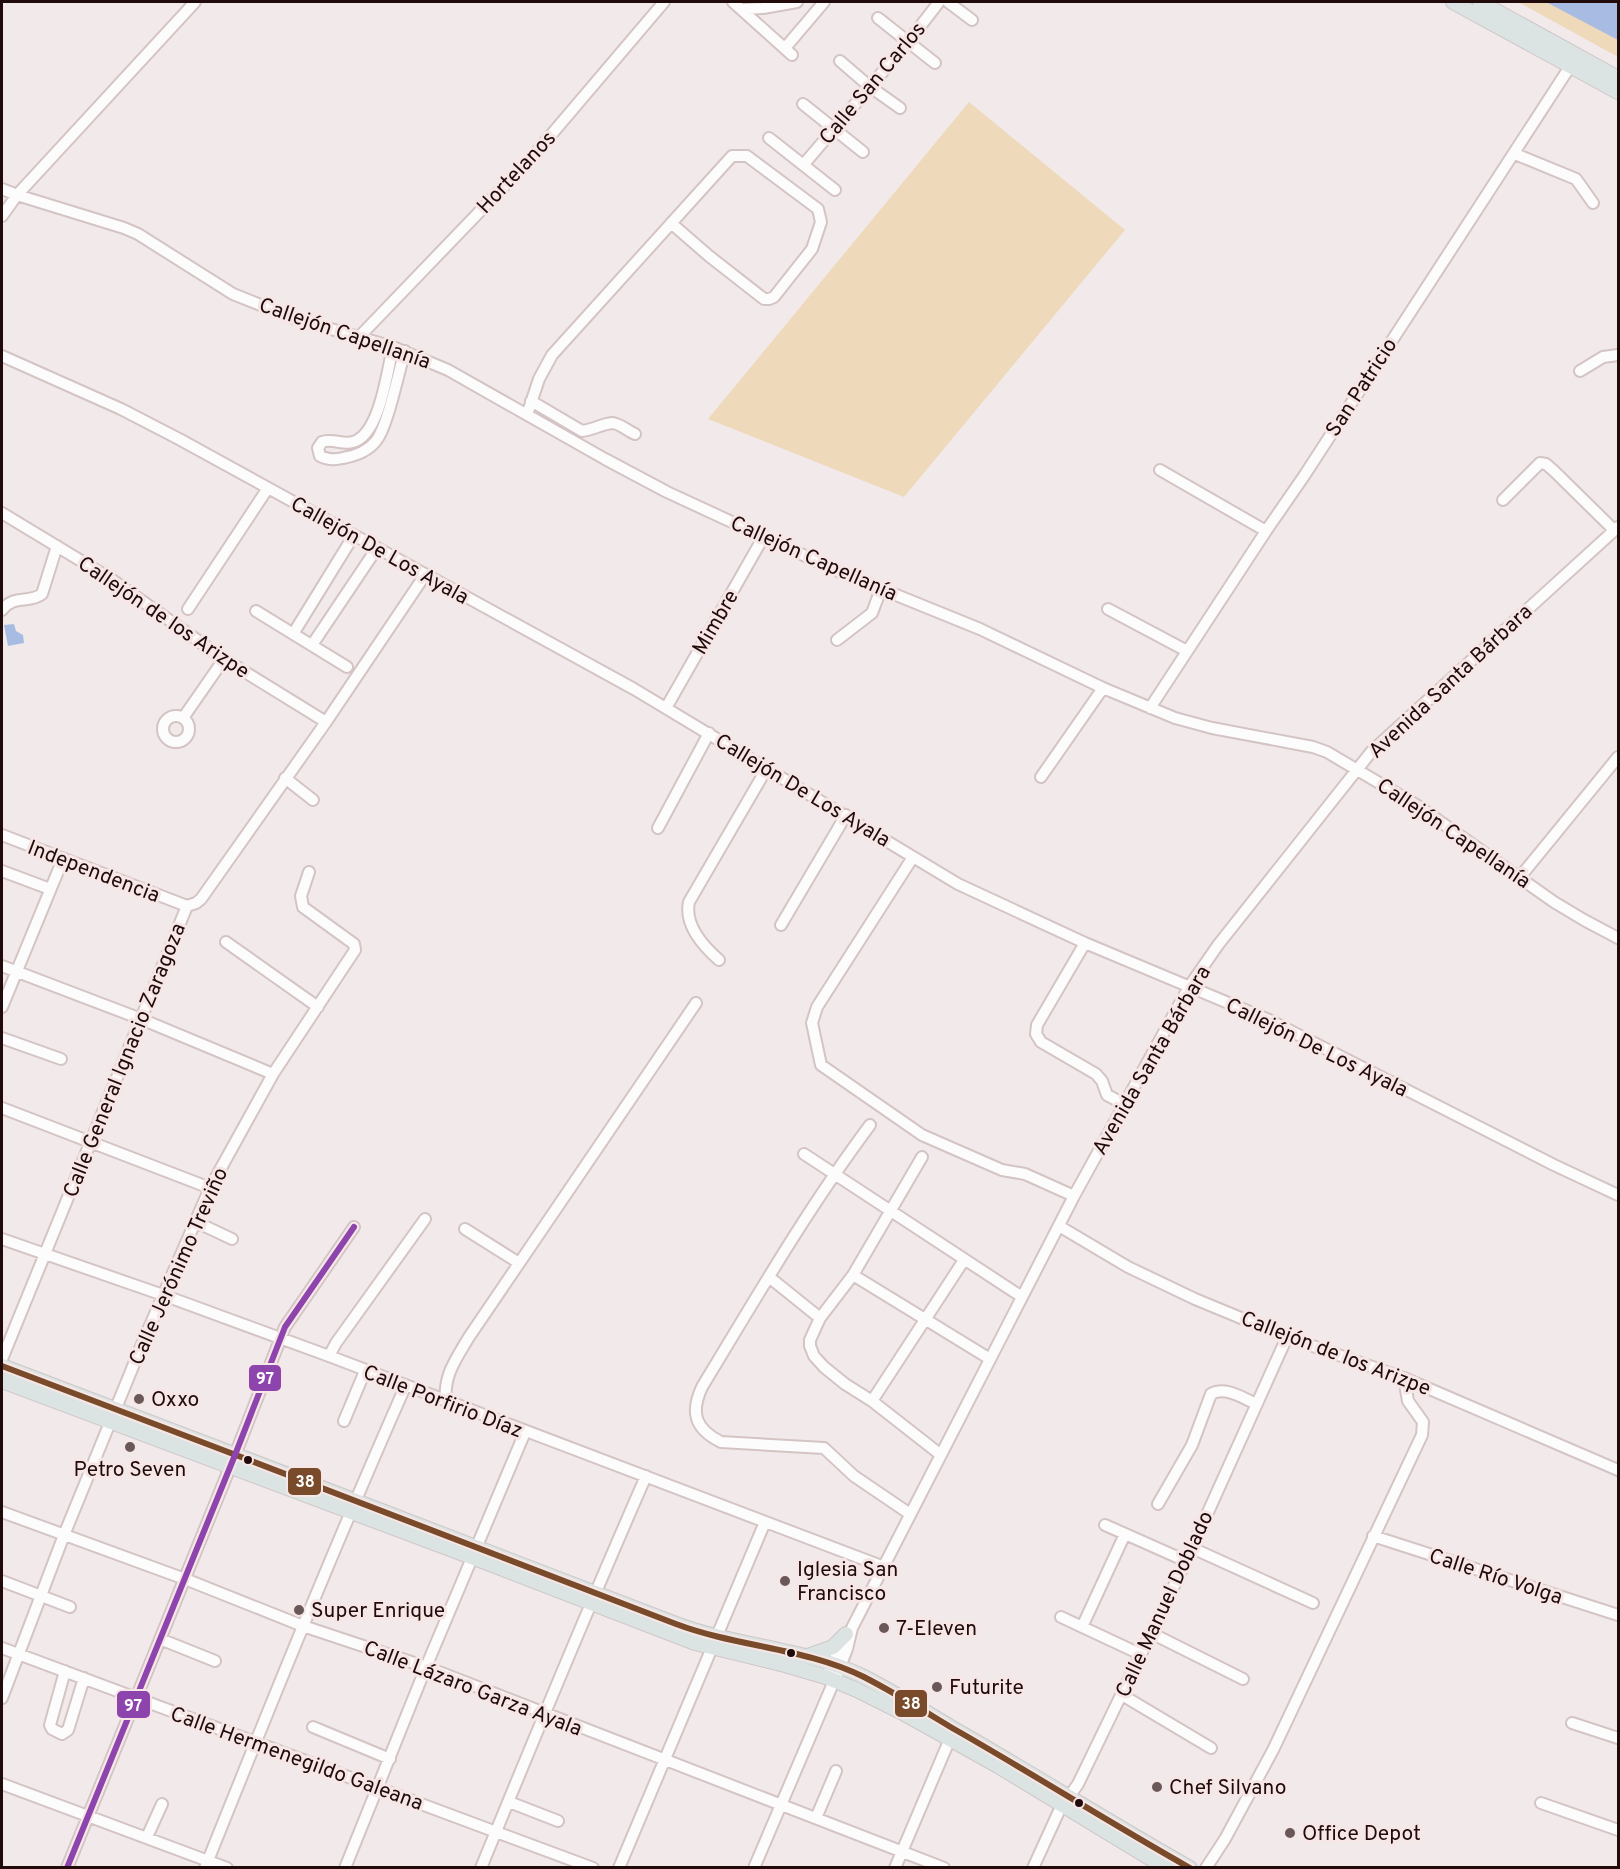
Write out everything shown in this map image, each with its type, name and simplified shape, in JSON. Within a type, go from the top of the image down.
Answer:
[{"type":"main road","points":[[1453,2],[1618,92]]},
{"type":"main road","points":[[1480,2],[1618,78]]},
{"type":"main road","points":[[2,1366],[113,1416]]},
{"type":"main road","points":[[2,1381],[113,1416],[713,1643],[830,1679],[952,1734]]},
{"type":"main road","points":[[805,1657],[833,1647],[849,1631]]},
{"type":"main road","points":[[713,1643],[805,1657],[836,1665],[908,1701],[952,1734],[1178,1866]]},
{"type":"street","points":[[2,216],[16,195],[195,2]]},
{"type":"street","name":"Hortelanos","points":[[359,337],[534,155],[664,2]]},
{"type":"street","points":[[737,5],[763,8],[797,2]]},
{"type":"street","points":[[737,5],[789,51],[824,2]]},
{"type":"street","name":"Calle San Carlos","points":[[804,164],[909,42],[939,2]]},
{"type":"street","points":[[948,2],[972,20]]},
{"type":"street","points":[[878,18],[935,63]]},
{"type":"street","points":[[840,62],[900,108]]},
{"type":"street","name":"San Patricio","points":[[1150,708],[1515,154],[1571,65]]},
{"type":"street","points":[[803,104],[863,152]]},
{"type":"street","points":[[770,138],[835,190]]},
{"type":"street","points":[[526,415],[539,379],[552,355],[671,223],[732,156],[738,154],[747,156],[818,209],[821,222],[812,249],[774,297],[769,299],[764,299],[745,285],[671,223]]},
{"type":"street","points":[[1515,154],[1575,179],[1593,203]]},
{"type":"street","name":"Callejón Capellanía","points":[[2,189],[138,234],[233,294],[293,318],[405,351],[448,370],[667,492],[881,589],[980,629],[1103,688],[1150,708],[1212,728],[1313,747],[1358,769],[1433,816],[1584,920],[1618,938]]},
{"type":"street","points":[[393,347],[390,382],[381,433],[371,447],[349,457],[326,459],[320,456],[318,448],[322,442],[328,440],[347,443],[358,440],[367,433],[390,382],[405,351]]},
{"type":"street","points":[[1581,371],[1603,357],[1618,355]]},
{"type":"street","name":"Callejón De Los Ayala","points":[[2,356],[122,409],[634,689],[987,899],[1294,1031],[1548,1162],[1618,1195]]},
{"type":"street","points":[[531,401],[582,431],[612,423],[635,434]]},
{"type":"street","points":[[1503,500],[1540,463],[1543,463],[1616,528]]},
{"type":"street","points":[[1161,470],[1266,531]]},
{"type":"street","points":[[188,609],[268,488]]},
{"type":"street","name":"Callejón de los Arizpe","points":[[2,513],[111,579],[224,659],[326,722]]},
{"type":"street","name":"Avenida Santa Bárbara","points":[[754,1868],[830,1679],[847,1649],[849,1631],[1074,1196],[1189,987],[1218,945],[1371,752],[1616,528]]},
{"type":"street","points":[[293,634],[354,535]]},
{"type":"street","name":"Mimbre","points":[[666,708],[764,536]]},
{"type":"street","points":[[2,610],[5,605],[13,601],[38,597],[42,594],[57,546]]},
{"type":"street","points":[[312,645],[377,548]]},
{"type":"street","name":"Calle General Ignacio Zaragoza","points":[[2,1359],[187,906],[201,899],[326,722],[425,575]]},
{"type":"street","points":[[837,640],[872,613],[881,589]]},
{"type":"street","points":[[1108,609],[1188,651]]},
{"type":"street","points":[[256,611],[347,667]]},
{"type":"street","points":[[183,718],[224,659]]},
{"type":"street","points":[[1041,777],[1103,688]]},
{"type":"street","points":[[658,828],[708,734]]},
{"type":"street","points":[[1520,877],[1618,757]]},
{"type":"street","points":[[719,960],[706,949],[696,935],[689,911],[689,902],[767,768]]},
{"type":"street","points":[[285,778],[313,800]]},
{"type":"street","points":[[781,925],[846,815]]},
{"type":"street","name":"Independencia","points":[[2,835],[187,906]]},
{"type":"street","points":[[913,857],[817,1007],[812,1023],[821,1065],[922,1135],[1002,1170],[1025,1174],[1074,1196]]},
{"type":"street","points":[[2,1003],[63,859]]},
{"type":"street","points":[[2,871],[50,889]]},
{"type":"street","name":"Calle Jerónimo Treviño","points":[[2,1698],[64,1535],[210,1188],[273,1074],[356,947],[303,907],[301,896],[309,872]]},
{"type":"street","points":[[226,942],[318,1007]]},
{"type":"street","points":[[1085,943],[1037,1025],[1036,1034],[1041,1042],[1096,1074],[1102,1081],[1107,1095],[1124,1104]]},
{"type":"street","points":[[2,966],[141,1019],[273,1074]]},
{"type":"street","points":[[446,1402],[445,1382],[457,1357],[696,1003]]},
{"type":"street","points":[[2,1038],[61,1059]]},
{"type":"street","points":[[2,1108],[210,1188]]},
{"type":"street","points":[[870,1125],[834,1174],[702,1387],[696,1400],[697,1420],[712,1438],[721,1442],[824,1448],[854,1476],[910,1514]]},
{"type":"street","points":[[804,1154],[1022,1297]]},
{"type":"street","points":[[922,1157],[853,1275],[820,1318],[810,1340],[810,1346],[814,1356],[845,1384],[872,1401],[941,1455]]},
{"type":"street","points":[[329,1356],[425,1219]]},
{"type":"street","points":[[196,1222],[232,1239]]},
{"type":"street","name":"Callejón de los Arizpe","points":[[1059,1226],[1154,1281],[1287,1337],[1404,1378],[1618,1470]]},
{"type":"street","points":[[67,1868],[233,1461],[285,1327],[354,1227]]},
{"type":"street","points":[[465,1229],[519,1263]]},
{"type":"street","name":"Calle Porfirio Díaz","points":[[2,1239],[164,1295],[329,1356],[405,1387],[884,1567]]},
{"type":"street","points":[[872,1401],[964,1260]]},
{"type":"street","points":[[853,1275],[990,1359]]},
{"type":"street","points":[[770,1277],[820,1318]]},
{"type":"street","name":"Calle Manuel Doblado","points":[[1033,1868],[1122,1695],[1186,1561],[1287,1337]]},
{"type":"street","points":[[344,1421],[365,1371]]},
{"type":"street","points":[[1206,1868],[1225,1839],[1273,1750],[1424,1430],[1421,1419],[1408,1401],[1404,1378]]},
{"type":"street","points":[[207,1864],[254,1743],[352,1506],[405,1387]]},
{"type":"street","points":[[1158,1504],[1192,1445],[1211,1394],[1217,1391],[1227,1391],[1257,1404]]},
{"type":"street","points":[[345,1868],[473,1552],[525,1432]]},
{"type":"street","points":[[481,1868],[543,1713],[646,1476]]},
{"type":"street","name":"Calle Lázaro Garza Ayala","points":[[2,1512],[185,1579],[303,1626],[426,1667],[944,1868]]},
{"type":"street","points":[[619,1868],[765,1522]]},
{"type":"street","points":[[1105,1525],[1186,1561]]},
{"type":"street","points":[[1082,1626],[1125,1534]]},
{"type":"street","name":"Calle Río Volga","points":[[1373,1536],[1618,1615]]},
{"type":"street","points":[[1191,1548],[1313,1603]]},
{"type":"street","points":[[2,1581],[70,1606]]},
{"type":"street","points":[[1061,1617],[1140,1654]]},
{"type":"street","points":[[1151,1633],[1243,1679]]},
{"type":"street","points":[[160,1639],[215,1661]]},
{"type":"street","name":"Calle Hermenegildo Galeana","points":[[2,1648],[594,1868]]},
{"type":"street","points":[[65,1671],[50,1725],[52,1729],[62,1734],[68,1730],[84,1678]]},
{"type":"street","points":[[1122,1695],[1211,1748]]},
{"type":"street","points":[[1572,1724],[1618,1738]]},
{"type":"street","points":[[313,1727],[390,1759]]},
{"type":"street","points":[[896,1868],[952,1734]]},
{"type":"street","points":[[816,1818],[836,1772]]},
{"type":"street","points":[[2,1784],[147,1837],[207,1864],[227,1868]]},
{"type":"street","points":[[509,1802],[558,1821]]},
{"type":"street","points":[[1541,1803],[1618,1830]]},
{"type":"street","points":[[147,1837],[162,1804]]},
{"type":"shaded area","points":[[1518,2],[1618,2],[1618,57]]},
{"type":"shaded area","points":[[969,102],[1125,230],[904,497],[708,419]]},
{"type":"water","points":[[1546,2],[1618,2],[1618,40]]},
{"type":"water","points":[[14,624],[16,631],[23,635],[24,643],[8,646],[4,625]]},
{"type":"transit line","name":"97","points":[[67,1868],[285,1327],[354,1227]]},
{"type":"transit line","name":"38","points":[[2,1366],[676,1624],[699,1632],[842,1667],[898,1696],[1190,1868]]},
{"type":"place","name":"Oxxo","points":[[139,1399]]},
{"type":"place","name":"Petro Seven","points":[[130,1447]]},
{"type":"place","name":"Iglesia San Francisco","points":[[785,1581]]},
{"type":"place","name":"Super Enrique","points":[[299,1610]]},
{"type":"place","name":"7-Eleven","points":[[884,1628]]},
{"type":"place","name":"Futurite","points":[[937,1687]]},
{"type":"place","name":"Chef Silvano","points":[[1157,1787]]},
{"type":"place","name":"Office Depot","points":[[1290,1833]]}]
